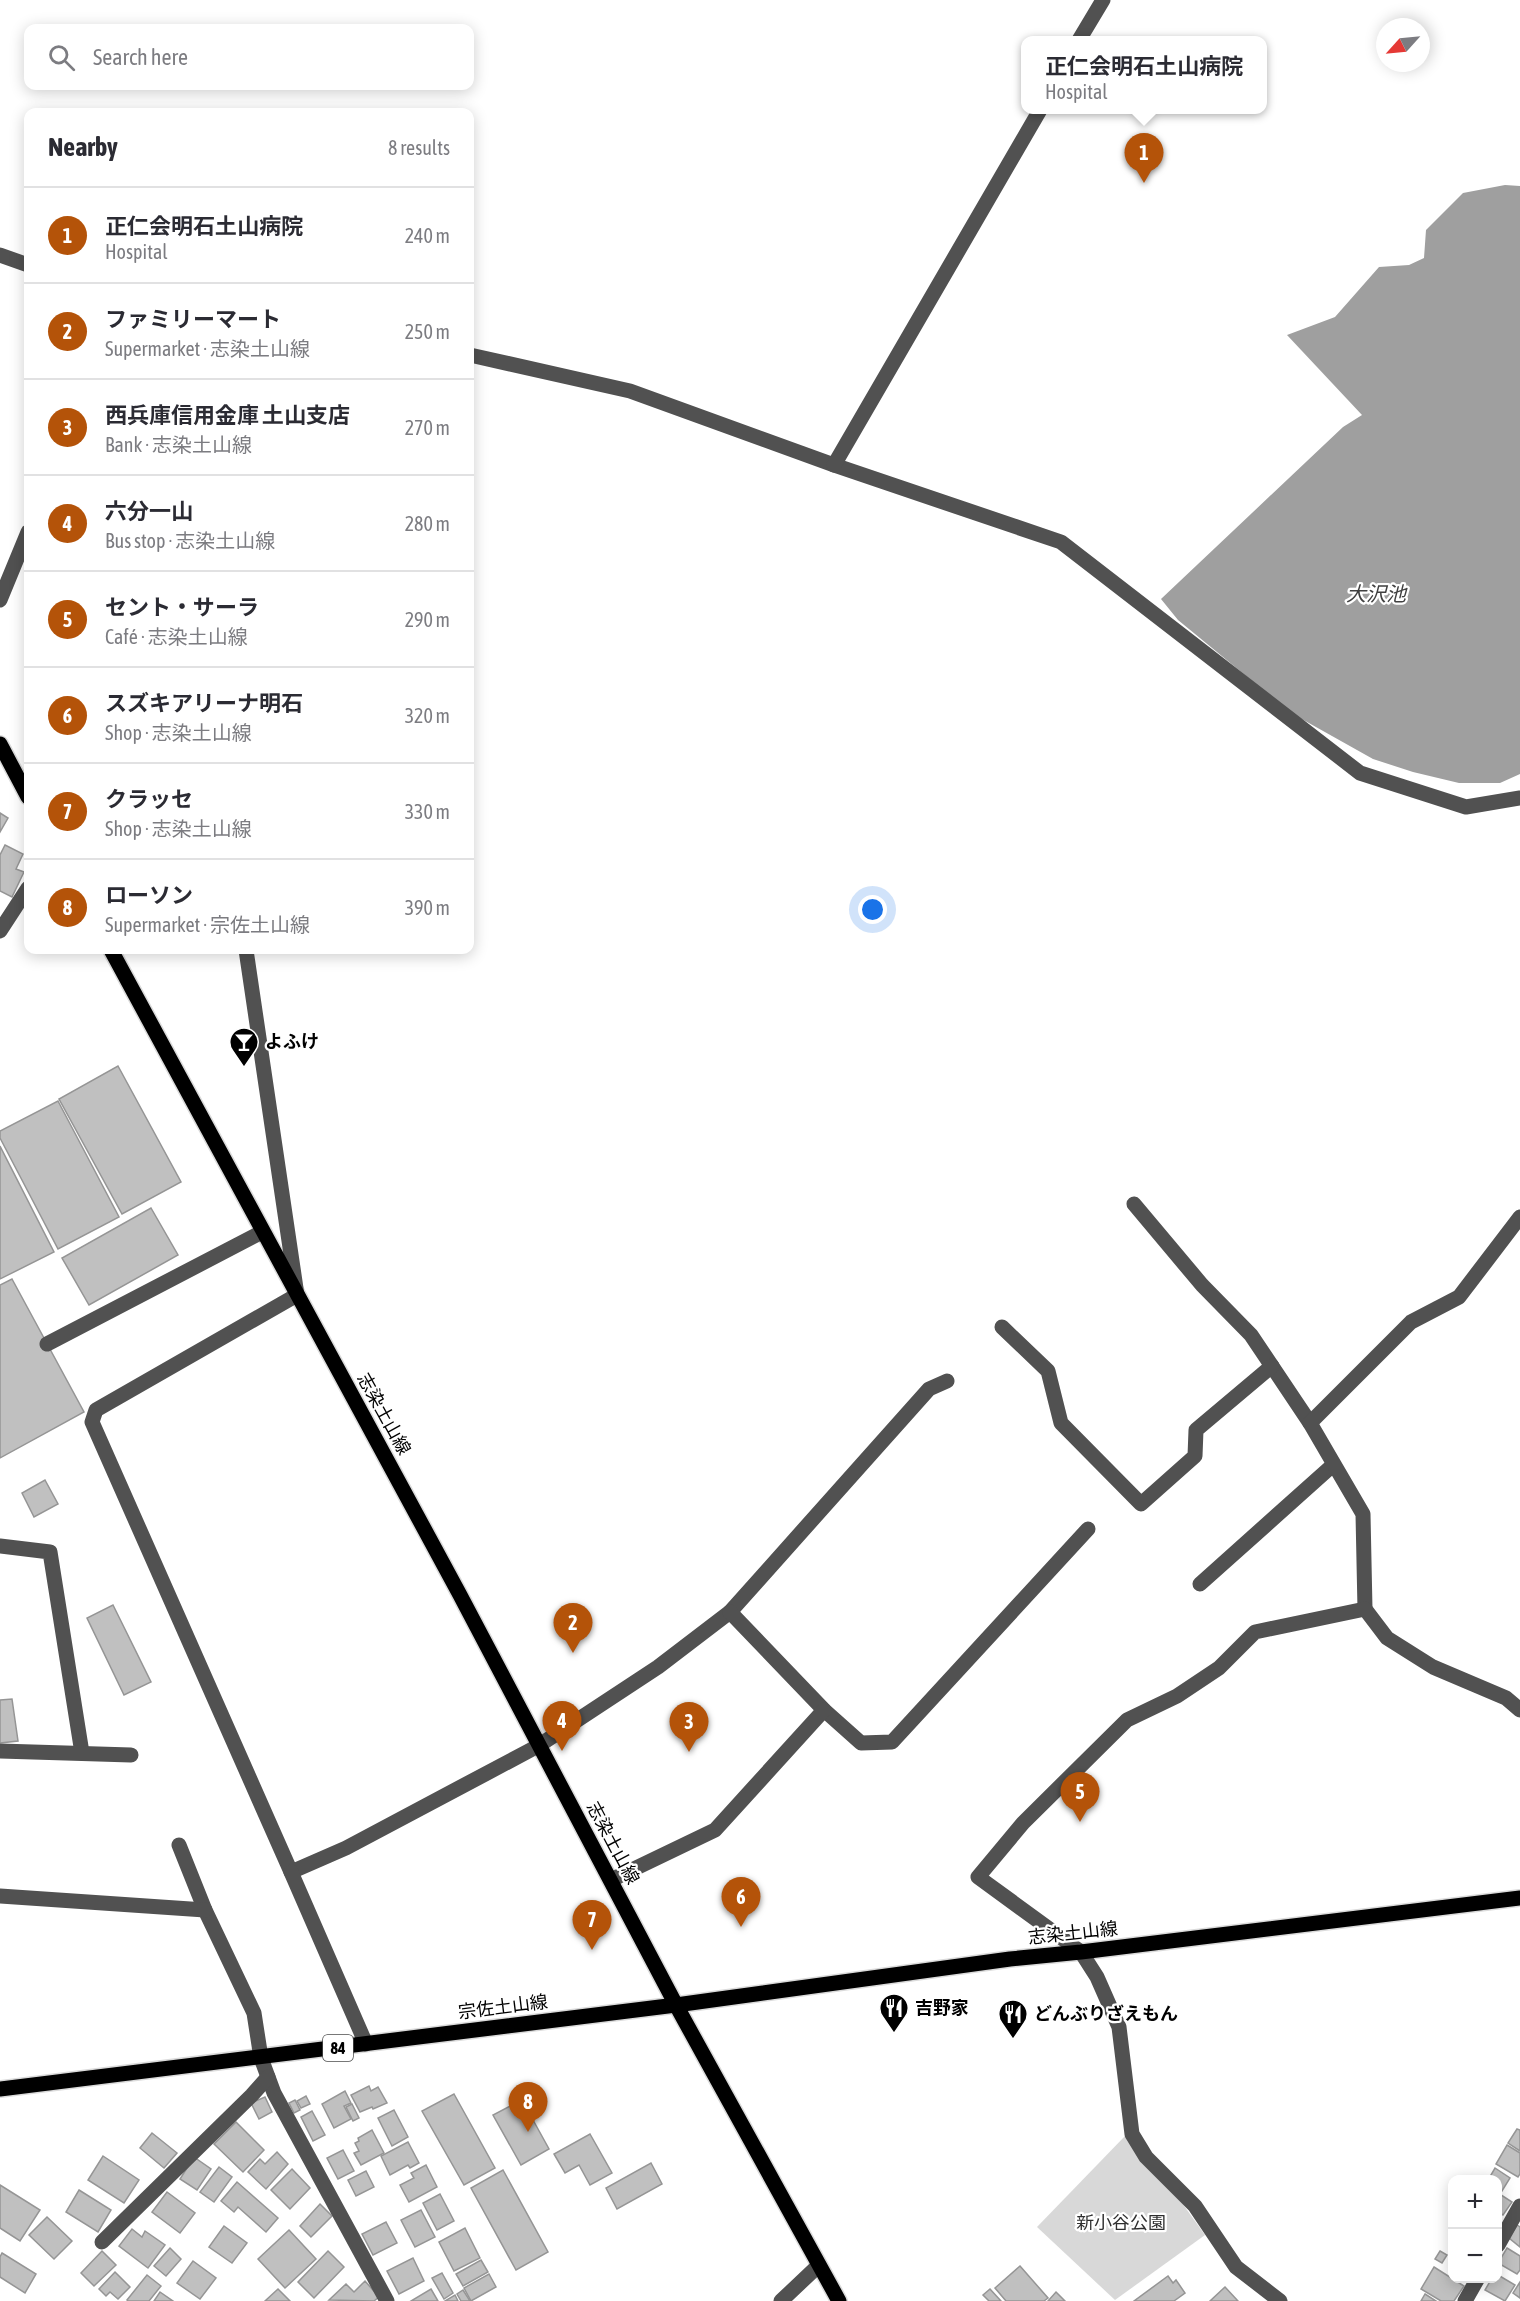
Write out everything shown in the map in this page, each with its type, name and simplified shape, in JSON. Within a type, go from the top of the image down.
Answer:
[{"type":"main road","points":[[0,744],[24,789]]},
{"type":"main road","name":"志染土山線","points":[[113,954],[460,1595],[676,2005],[998,1960],[1081,1952],[1520,1898]]},
{"type":"main road","points":[[676,2005],[839,2301]]},
{"type":"main road","name":"宗佐土山線","points":[[0,2090],[676,2005]]},
{"type":"street","points":[[1081,36],[1103,0]]},
{"type":"street","points":[[834,465],[1038,114]]},
{"type":"street","points":[[0,255],[24,264]]},
{"type":"street","points":[[474,356],[630,391],[834,465],[1061,542],[1360,773],[1466,807],[1520,798]]},
{"type":"street","points":[[0,600],[24,542]]},
{"type":"street","points":[[0,931],[24,894]]},
{"type":"street","points":[[247,954],[297,1295],[96,1410],[92,1422],[366,2044]]},
{"type":"street","points":[[1134,1204],[1202,1285],[1251,1335],[1310,1423],[1363,1514],[1365,1609],[1388,1638],[1432,1666],[1506,1698],[1520,1710]]},
{"type":"street","points":[[1310,1423],[1411,1322],[1460,1297],[1520,1217]]},
{"type":"street","points":[[47,1344],[262,1232]]},
{"type":"street","points":[[1002,1327],[1048,1371],[1062,1423],[1141,1504],[1195,1456],[1196,1430],[1272,1366]]},
{"type":"street","points":[[291,1872],[346,1848],[538,1746],[658,1666],[730,1612],[929,1389],[947,1381]]},
{"type":"street","points":[[1200,1584],[1333,1465]]},
{"type":"street","points":[[730,1612],[824,1710],[861,1743],[892,1742],[1088,1529]]},
{"type":"street","points":[[0,1546],[50,1552],[82,1753]]},
{"type":"street","points":[[1280,2301],[1236,2267],[1194,2206],[1146,2157],[1132,2134],[1119,2026],[1096,1977],[1081,1952],[978,1877],[1023,1823],[1127,1720],[1177,1696],[1219,1668],[1255,1632],[1365,1609]]},
{"type":"street","points":[[611,1880],[714,1830],[824,1710]]},
{"type":"street","points":[[0,1751],[131,1755]]},
{"type":"street","points":[[179,1845],[205,1910],[254,2013],[261,2058],[268,2077],[387,2301]]},
{"type":"street","points":[[0,1896],[205,1910]]},
{"type":"street","points":[[102,2242],[268,2077]]},
{"type":"street","points":[[1502,2236],[1520,2206]]},
{"type":"street","points":[[781,2301],[818,2266]]},
{"type":"street","points":[[1465,2301],[1475,2283]]},
{"type":"green space","name":"新小谷公園","points":[[1126,2135],[1205,2235],[1115,2300],[1037,2227]]},
{"type":"water","name":"大沢池","points":[[1505,185],[1520,186],[1520,774],[1500,783],[1459,783],[1373,759],[1291,713],[1178,620],[1161,599],[1343,427],[1362,415],[1287,335],[1335,317],[1379,267],[1409,265],[1424,258],[1426,230],[1463,193]]},
{"type":"building","points":[[0,813],[8,818],[0,832]]},
{"type":"building","points":[[5,845],[23,854],[16,869],[24,872],[12,897],[0,891],[0,855]]},
{"type":"building","points":[[118,1066],[181,1182],[122,1214],[59,1099]]},
{"type":"building","points":[[58,1101],[119,1217],[58,1249],[0,1138],[0,1131]]},
{"type":"building","points":[[0,1146],[54,1252],[0,1279]]},
{"type":"building","points":[[151,1208],[178,1255],[89,1305],[62,1258]]},
{"type":"building","points":[[12,1279],[84,1412],[0,1458],[0,1285]]},
{"type":"building","points":[[45,1480],[58,1504],[34,1517],[22,1493]]},
{"type":"building","points":[[113,1605],[151,1682],[124,1695],[87,1618]]},
{"type":"building","points":[[12,1699],[18,1741],[0,1743],[0,1700]]},
{"type":"building","points":[[369,2086],[371,2091],[378,2087],[387,2103],[360,2112],[351,2095]]},
{"type":"building","points":[[345,2091],[351,2103],[344,2106],[351,2119],[334,2128],[322,2104]]},
{"type":"building","points":[[454,2094],[495,2168],[464,2185],[422,2111]]},
{"type":"building","points":[[306,2096],[310,2104],[301,2108],[297,2101]]},
{"type":"building","points":[[265,2097],[272,2112],[259,2119],[251,2103]]},
{"type":"building","points":[[295,2100],[300,2110],[294,2113],[289,2103]]},
{"type":"building","points":[[522,2100],[549,2149],[521,2165],[493,2115]]},
{"type":"building","points":[[352,2104],[359,2118],[353,2121],[346,2107]]},
{"type":"building","points":[[394,2110],[408,2137],[392,2146],[378,2118]]},
{"type":"building","points":[[312,2111],[325,2135],[313,2141],[301,2117]]},
{"type":"building","points":[[236,2122],[264,2150],[243,2172],[214,2144]]},
{"type":"building","points":[[1517,2129],[1520,2130],[1520,2151],[1508,2143]]},
{"type":"building","points":[[372,2130],[384,2153],[361,2165],[354,2153],[359,2151],[355,2143],[359,2141],[358,2138]]},
{"type":"building","points":[[152,2133],[177,2153],[164,2168],[140,2148]]},
{"type":"building","points":[[590,2134],[612,2173],[590,2185],[579,2165],[565,2173],[554,2154]]},
{"type":"building","points":[[408,2142],[419,2163],[410,2168],[408,2165],[390,2175],[381,2156]]},
{"type":"building","points":[[1507,2145],[1520,2153],[1518,2177],[1496,2164]]},
{"type":"building","points":[[343,2150],[354,2171],[338,2179],[327,2158]]},
{"type":"building","points":[[277,2152],[288,2164],[266,2189],[248,2172],[260,2159],[265,2164]]},
{"type":"building","points":[[103,2156],[139,2180],[124,2203],[88,2180]]},
{"type":"building","points":[[194,2157],[211,2169],[197,2190],[180,2179]]},
{"type":"building","points":[[651,2163],[662,2184],[617,2209],[606,2188]]},
{"type":"building","points":[[426,2165],[437,2187],[409,2202],[400,2185],[414,2178],[411,2173]]},
{"type":"building","points":[[219,2167],[232,2177],[214,2202],[200,2192]]},
{"type":"building","points":[[1495,2168],[1510,2178],[1502,2191],[1502,2175],[1491,2175]]},
{"type":"building","points":[[292,2169],[310,2188],[290,2209],[271,2190]]},
{"type":"building","points":[[503,2170],[548,2252],[516,2270],[471,2188]]},
{"type":"building","points":[[366,2171],[374,2187],[356,2196],[348,2180]]},
{"type":"building","points":[[237,2182],[278,2218],[266,2232],[238,2207],[234,2212],[221,2201]]},
{"type":"building","points":[[0,2185],[40,2210],[20,2241],[0,2228]]},
{"type":"building","points":[[79,2190],[111,2210],[98,2232],[66,2212]]},
{"type":"building","points":[[167,2192],[195,2213],[180,2233],[152,2212]]},
{"type":"building","points":[[440,2194],[454,2221],[437,2230],[423,2203]]},
{"type":"building","points":[[1502,2196],[1512,2202],[1502,2214]]},
{"type":"building","points":[[320,2204],[332,2216],[311,2237],[300,2226]]},
{"type":"building","points":[[421,2210],[435,2237],[415,2247],[401,2220]]},
{"type":"building","points":[[47,2217],[72,2241],[54,2259],[29,2235]]},
{"type":"building","points":[[386,2222],[397,2243],[373,2255],[362,2234]]},
{"type":"building","points":[[1517,2225],[1520,2227],[1520,2247],[1509,2238]]},
{"type":"building","points":[[224,2226],[247,2243],[232,2263],[209,2247]]},
{"type":"building","points":[[465,2228],[480,2258],[454,2271],[439,2242]]},
{"type":"building","points":[[132,2229],[142,2237],[145,2231],[165,2245],[148,2268],[119,2246]]},
{"type":"building","points":[[289,2230],[316,2259],[285,2288],[258,2259]]},
{"type":"building","points":[[170,2248],[181,2259],[166,2276],[154,2266]]},
{"type":"building","points":[[1507,2248],[1520,2256],[1520,2270],[1517,2274],[1502,2265],[1502,2256]]},
{"type":"building","points":[[102,2251],[116,2265],[94,2286],[81,2273]]},
{"type":"building","points":[[328,2251],[344,2267],[314,2298],[298,2282]]},
{"type":"building","points":[[1440,2251],[1447,2255],[1442,2263],[1435,2259]]},
{"type":"building","points":[[2,2253],[36,2274],[25,2293],[0,2277]]},
{"type":"building","points":[[413,2258],[424,2281],[399,2294],[387,2271]]},
{"type":"building","points":[[481,2260],[488,2272],[463,2286],[456,2274]]},
{"type":"building","points":[[193,2261],[216,2278],[200,2299],[177,2283]]},
{"type":"building","points":[[1020,2266],[1048,2298],[1044,2301],[1006,2301],[995,2288]]},
{"type":"building","points":[[1434,2267],[1448,2276],[1448,2283],[1459,2283],[1464,2286],[1454,2301],[1441,2301],[1421,2289]]},
{"type":"building","points":[[115,2272],[130,2287],[118,2299],[110,2292],[106,2296],[99,2289]]},
{"type":"building","points":[[442,2273],[453,2293],[444,2299],[432,2278]]},
{"type":"building","points":[[489,2274],[496,2287],[471,2301],[464,2288]]},
{"type":"building","points":[[147,2275],[161,2286],[149,2301],[128,2301],[127,2300]]},
{"type":"building","points":[[1168,2276],[1173,2283],[1176,2280],[1185,2293],[1174,2301],[1134,2301]]},
{"type":"building","points":[[1502,2277],[1515,2285],[1505,2301],[1485,2290],[1489,2283],[1502,2283]]},
{"type":"building","points":[[365,2281],[379,2297],[374,2301],[329,2300],[346,2284],[354,2292]]},
{"type":"building","points":[[1520,2282],[1520,2298],[1513,2293]]},
{"type":"building","points":[[1225,2287],[1238,2301],[1210,2301]]},
{"type":"building","points":[[278,2289],[290,2301],[265,2301]]},
{"type":"building","points":[[431,2289],[438,2301],[411,2301]]},
{"type":"building","points":[[990,2289],[1001,2301],[989,2301],[983,2295]]},
{"type":"building","points":[[463,2290],[470,2301],[461,2301],[457,2294]]},
{"type":"building","points":[[160,2292],[173,2301],[154,2301]]},
{"type":"building","points":[[1056,2292],[1065,2301],[1048,2301]]},
{"type":"building","points":[[1425,2294],[1436,2301],[1421,2301]]},
{"type":"building","points":[[455,2295],[458,2301],[445,2301]]},
{"type":"place","name":"正仁会明石土山病院","points":[[1144,183]]},
{"type":"place","name":"よふけ","points":[[244,1068]]},
{"type":"place","name":"ファミリーマート","points":[[573,1653]]},
{"type":"place","name":"六分一山","points":[[562,1751]]},
{"type":"place","name":"西兵庫信用金庫 土山支店","points":[[689,1752]]},
{"type":"place","name":"セント・サーラ","points":[[1080,1822]]},
{"type":"place","name":"スズキアリーナ明石","points":[[741,1927]]},
{"type":"place","name":"クラッセ","points":[[592,1950]]},
{"type":"place","name":"吉野家","points":[[894,2034]]},
{"type":"place","name":"どんぶりざえもん","points":[[1013,2040]]},
{"type":"place","name":"ローソン","points":[[528,2132]]}]
